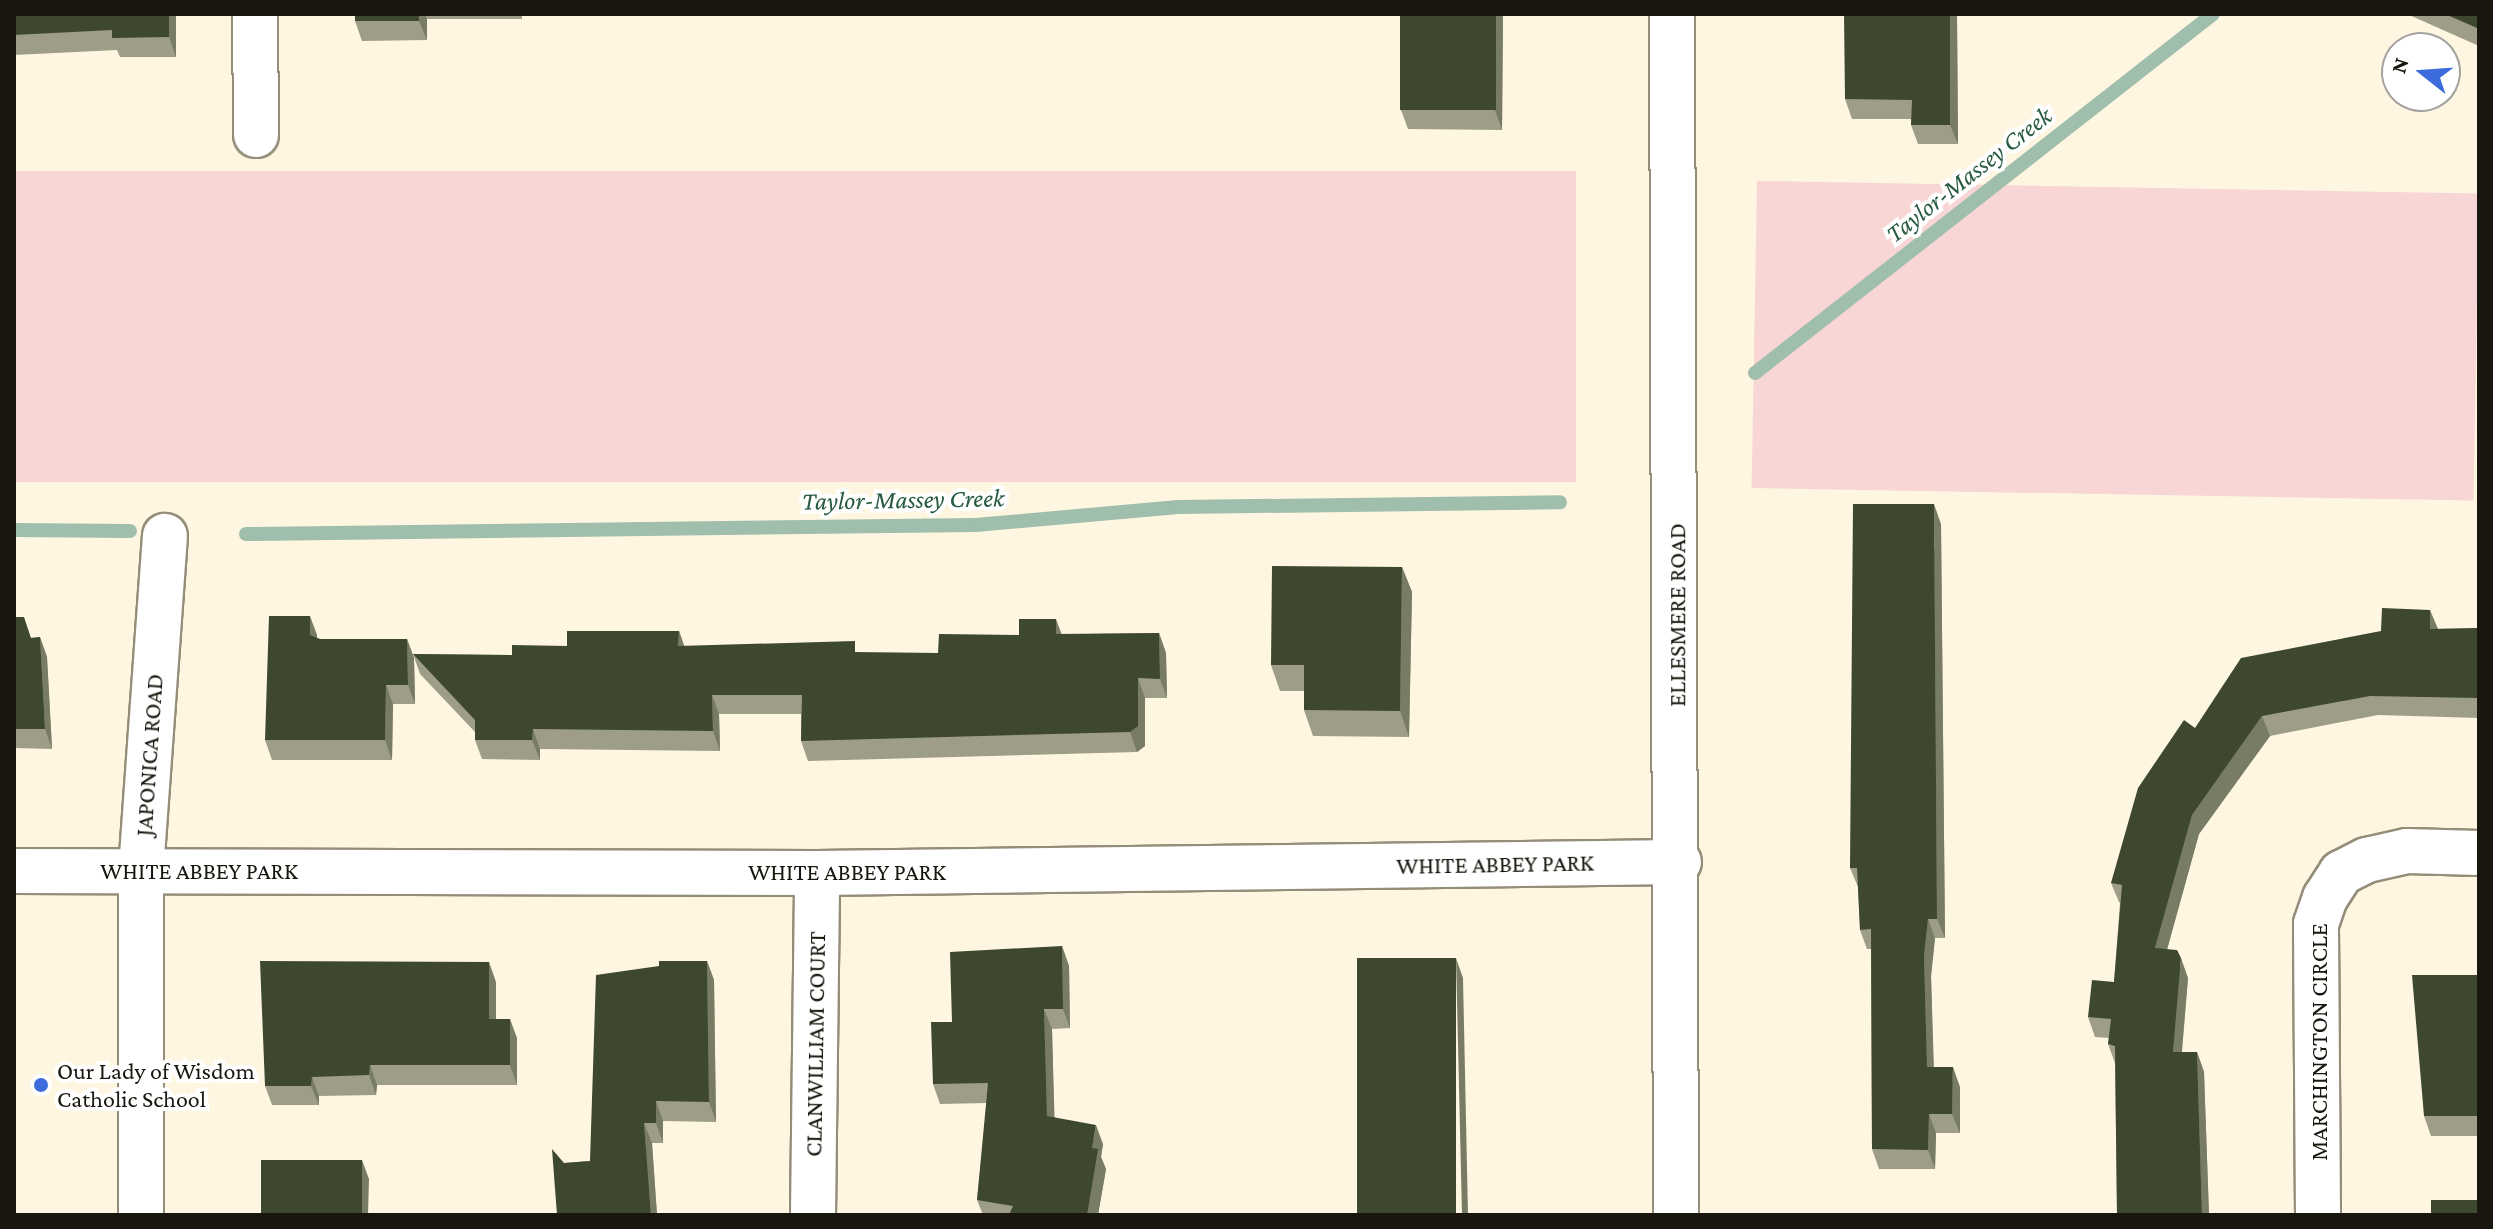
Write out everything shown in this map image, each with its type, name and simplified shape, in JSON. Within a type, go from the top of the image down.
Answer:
[{"type":"street","points":[[255,14],[256,135]]},
{"type":"street","name":"ELLESMERE ROAD","points":[[1672,14],[1679,862],[1676,1215]]},
{"type":"street","name":"JAPONICA ROAD","points":[[141,1215],[141,870],[165,536]]},
{"type":"street","name":"MARCHINGTON CIRCLE","points":[[2318,1215],[2316,924],[2325,898],[2341,873],[2367,860],[2407,851],[2479,853]]},
{"type":"street","name":"WHITE ABBEY PARK","points":[[14,871],[817,873],[1679,862]]},
{"type":"street","name":"CLANWILLIAM COURT","points":[[813,1215],[817,873]]},
{"type":"shaded area","points":[[14,171],[1576,171],[1576,482],[14,482]]},
{"type":"shaded area","points":[[1757,181],[2479,194],[2474,501],[1752,488]]},
{"type":"building","points":[[14,14],[169,14],[169,37],[112,38],[112,30],[14,35]]},
{"type":"building","points":[[355,14],[419,14],[419,21],[355,21]]},
{"type":"building","points":[[1400,14],[1496,14],[1496,110],[1400,110]]},
{"type":"building","points":[[1844,14],[1950,14],[1950,125],[1911,125],[1912,100],[1845,99]]},
{"type":"building","points":[[2445,14],[2479,14],[2477,28]]},
{"type":"building","points":[[1853,504],[1934,504],[1937,919],[1928,919],[1924,956],[1927,1067],[1953,1067],[1952,1114],[1929,1114],[1928,1150],[1872,1149],[1871,929],[1860,930],[1857,868],[1850,868]]},
{"type":"building","points":[[1272,566],[1402,567],[1400,711],[1304,710],[1304,665],[1271,665]]},
{"type":"building","points":[[2382,608],[2430,610],[2430,629],[2479,628],[2479,715],[2478,698],[2370,696],[2262,716],[2192,815],[2155,948],[2177,950],[2181,958],[2173,1052],[2197,1052],[2202,1215],[2117,1215],[2115,1046],[2108,1044],[2111,1019],[2088,1017],[2092,980],[2114,982],[2122,885],[2111,883],[2138,788],[2184,720],[2195,728],[2241,658],[2381,631]]},
{"type":"building","points":[[269,616],[310,616],[310,635],[320,639],[407,639],[408,685],[386,685],[385,740],[265,740]]},
{"type":"building","points":[[14,617],[24,617],[31,638],[40,637],[45,729],[14,729]]},
{"type":"building","points":[[1019,619],[1056,619],[1056,634],[1159,633],[1160,679],[1138,678],[1138,726],[1130,732],[801,741],[802,695],[712,695],[713,731],[533,729],[532,740],[475,740],[475,720],[413,654],[512,655],[512,645],[567,646],[567,631],[679,631],[678,646],[855,641],[855,652],[938,653],[939,634],[1019,635]]},
{"type":"building","points":[[1062,946],[1063,1009],[1044,1009],[1047,1116],[1096,1125],[1092,1148],[1098,1149],[1087,1215],[1009,1215],[1013,1206],[977,1200],[988,1083],[933,1084],[931,1022],[952,1022],[950,952]]},
{"type":"building","points":[[1357,958],[1456,958],[1456,1215],[1357,1215]]},
{"type":"building","points":[[260,961],[489,962],[489,1019],[510,1019],[510,1065],[370,1065],[369,1075],[312,1077],[311,1086],[265,1086]]},
{"type":"building","points":[[659,961],[707,961],[709,1102],[656,1101],[656,1123],[644,1123],[651,1215],[557,1215],[552,1149],[564,1163],[590,1161],[596,975],[659,966]]},
{"type":"building","points":[[2412,975],[2479,975],[2478,1116],[2424,1116]]},
{"type":"building","points":[[261,1160],[362,1160],[362,1215],[261,1215]]},
{"type":"building","points":[[2431,1200],[2479,1200],[2479,1215],[2431,1215]]},
{"type":"waterway","name":"Taylor-Massey Creek","points":[[1755,373],[2213,14]]},
{"type":"waterway","name":"Taylor-Massey Creek","points":[[246,534],[976,525],[1178,507],[1560,502]]},
{"type":"waterway","name":"Taylor-Massey Creek","points":[[14,530],[130,531]]},
{"type":"place","name":"Our Lady of Wisdom Catholic School","points":[[41,1085]]}]
